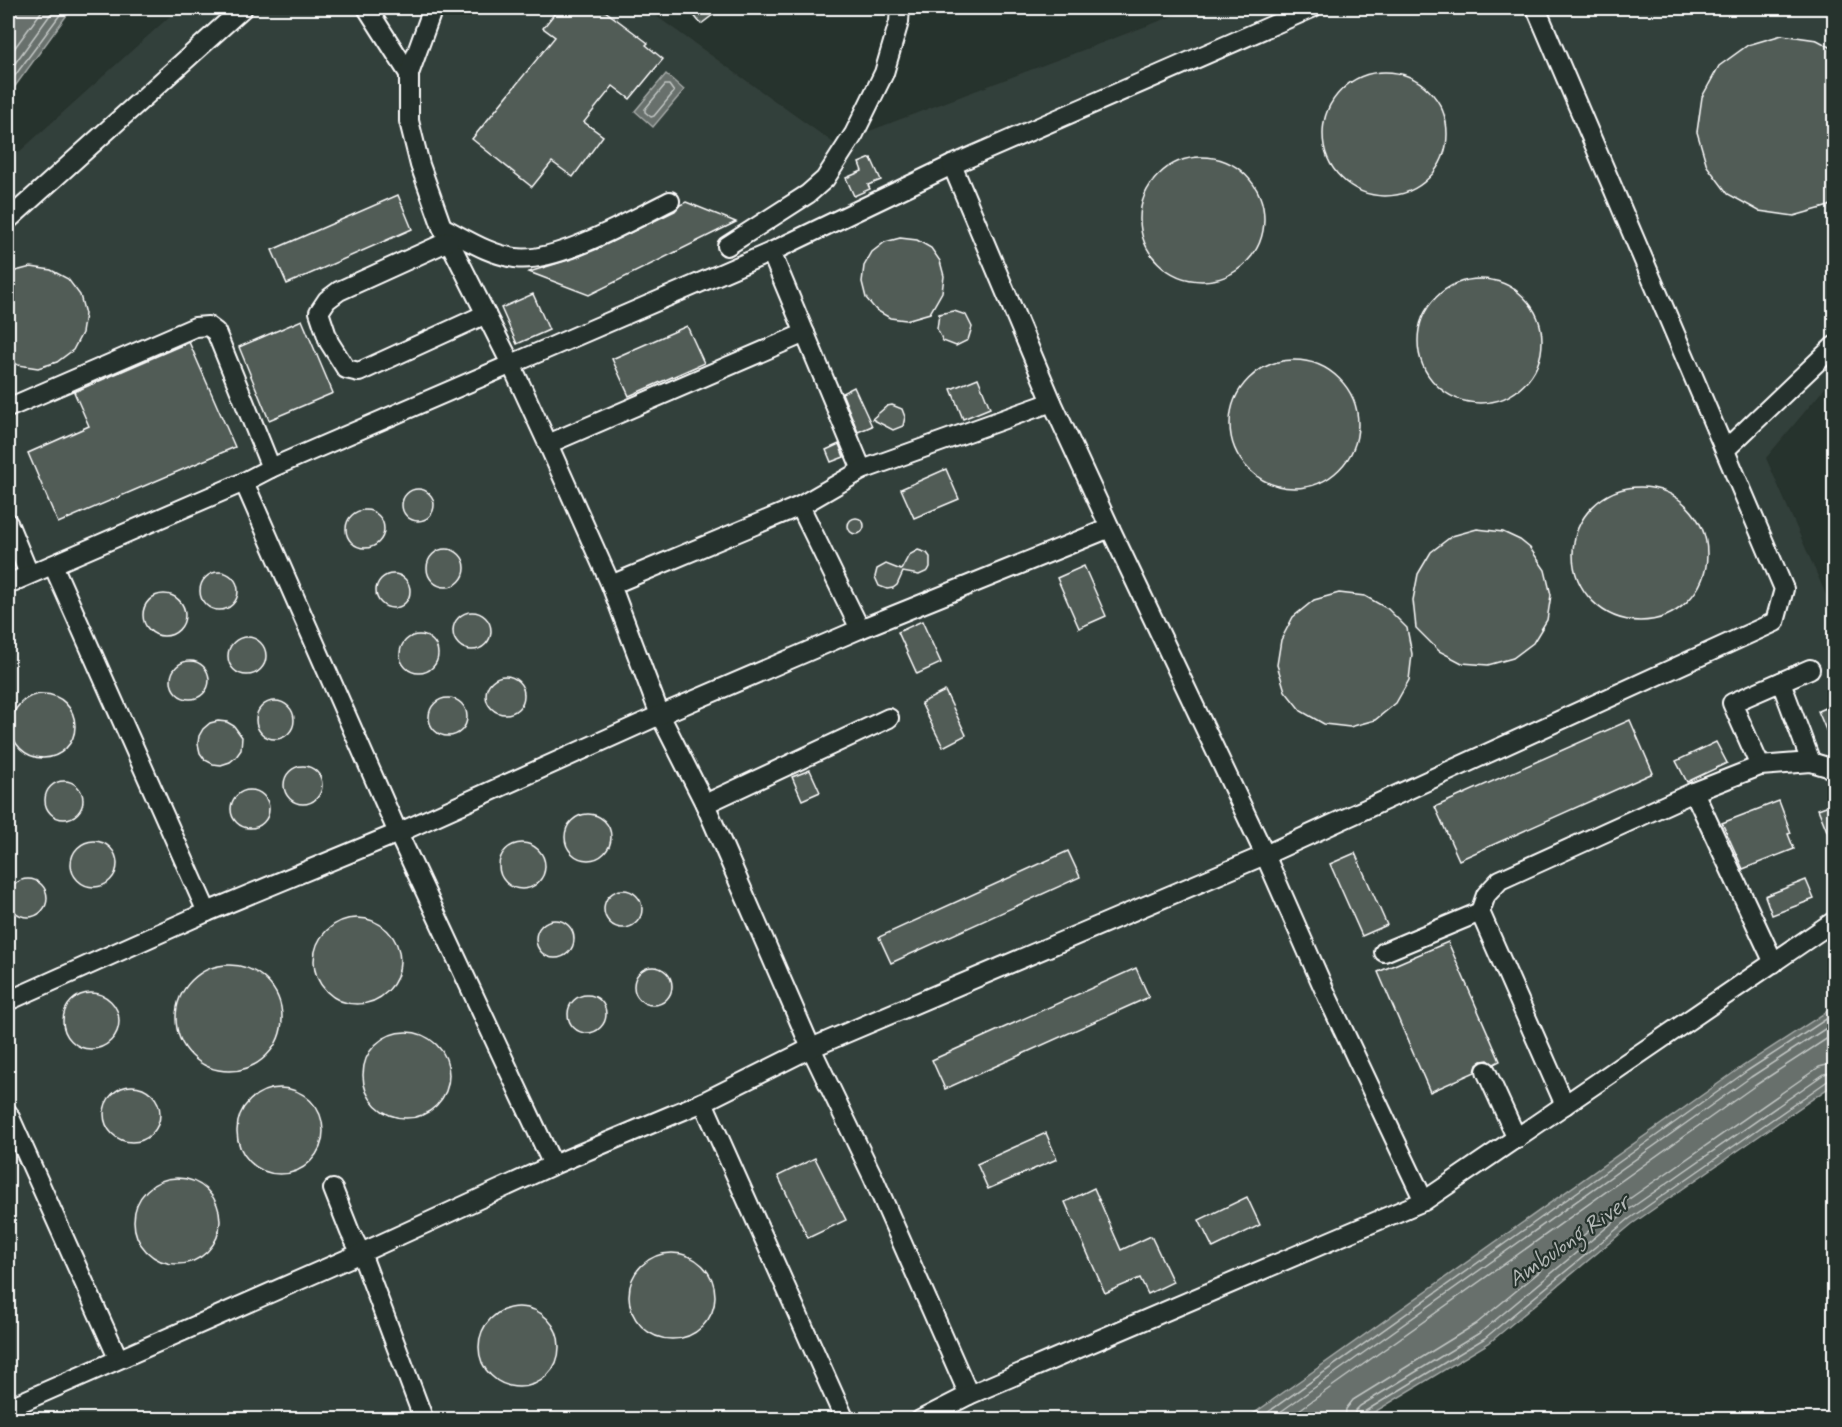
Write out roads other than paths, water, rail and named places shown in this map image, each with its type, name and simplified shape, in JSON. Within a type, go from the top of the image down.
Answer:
[{"type":"lane","points":[[8,220],[243,8]]},
{"type":"lane","points":[[367,8],[409,74]]},
{"type":"lane","points":[[433,8],[409,74],[409,121],[420,165],[446,234],[548,444],[611,585],[660,715],[705,804],[811,1048],[878,1188],[969,1395]]},
{"type":"lane","points":[[727,246],[808,194],[825,179],[854,134],[884,73],[899,22],[900,8]]},
{"type":"lane","points":[[8,584],[771,252],[952,165],[1312,8]]},
{"type":"lane","points":[[8,1408],[361,1253],[554,1165],[703,1102],[811,1048],[1265,855],[1774,622],[1784,589],[1536,8]]},
{"type":"lane","points":[[952,165],[1052,402],[1265,855],[1328,998],[1424,1202]]},
{"type":"lane","points":[[446,234],[485,250],[515,258],[537,258],[570,249],[670,201]]},
{"type":"lane","points":[[446,234],[339,291],[327,300],[320,312],[329,342],[346,369],[359,372],[486,314]]},
{"type":"lane","points":[[771,252],[862,470]]},
{"type":"lane","points":[[8,408],[195,327],[208,326],[216,332],[271,468]]},
{"type":"lane","points":[[548,444],[805,333]]},
{"type":"lane","points":[[1725,450],[1834,346]]},
{"type":"lane","points":[[611,585],[800,506],[862,470],[1052,402]]},
{"type":"lane","points":[[244,482],[398,832],[554,1165]]},
{"type":"lane","points":[[800,506],[860,629]]},
{"type":"lane","points":[[8,523],[29,574]]},
{"type":"lane","points":[[8,1001],[207,912],[398,832],[860,629],[1110,528]]},
{"type":"lane","points":[[53,565],[207,912]]},
{"type":"lane","points":[[1760,766],[1732,703],[1810,669]]},
{"type":"lane","points":[[1781,682],[1811,762]]},
{"type":"lane","points":[[705,804],[889,718]]},
{"type":"lane","points":[[1565,1105],[1480,912],[1486,895],[1500,880],[1694,792],[1760,766],[1811,762],[1834,769]]},
{"type":"lane","points":[[1694,792],[1774,963]]},
{"type":"lane","points":[[1384,952],[1480,912]]},
{"type":"lane","points":[[920,1419],[969,1395],[1424,1202],[1834,921]]},
{"type":"lane","points":[[1486,1071],[1517,1139]]},
{"type":"lane","points":[[703,1102],[845,1419]]},
{"type":"lane","points":[[8,1113],[118,1358]]},
{"type":"lane","points":[[333,1189],[361,1253],[424,1419]]},
{"type":"water","points":[[8,8],[72,8],[8,96]]},
{"type":"water","points":[[666,74],[684,90],[653,127],[635,111]]},
{"type":"water","name":"Ambulong River","points":[[1834,1007],[1834,1084],[1632,1224],[1489,1343],[1363,1419],[1246,1419],[1743,1066]]}]
